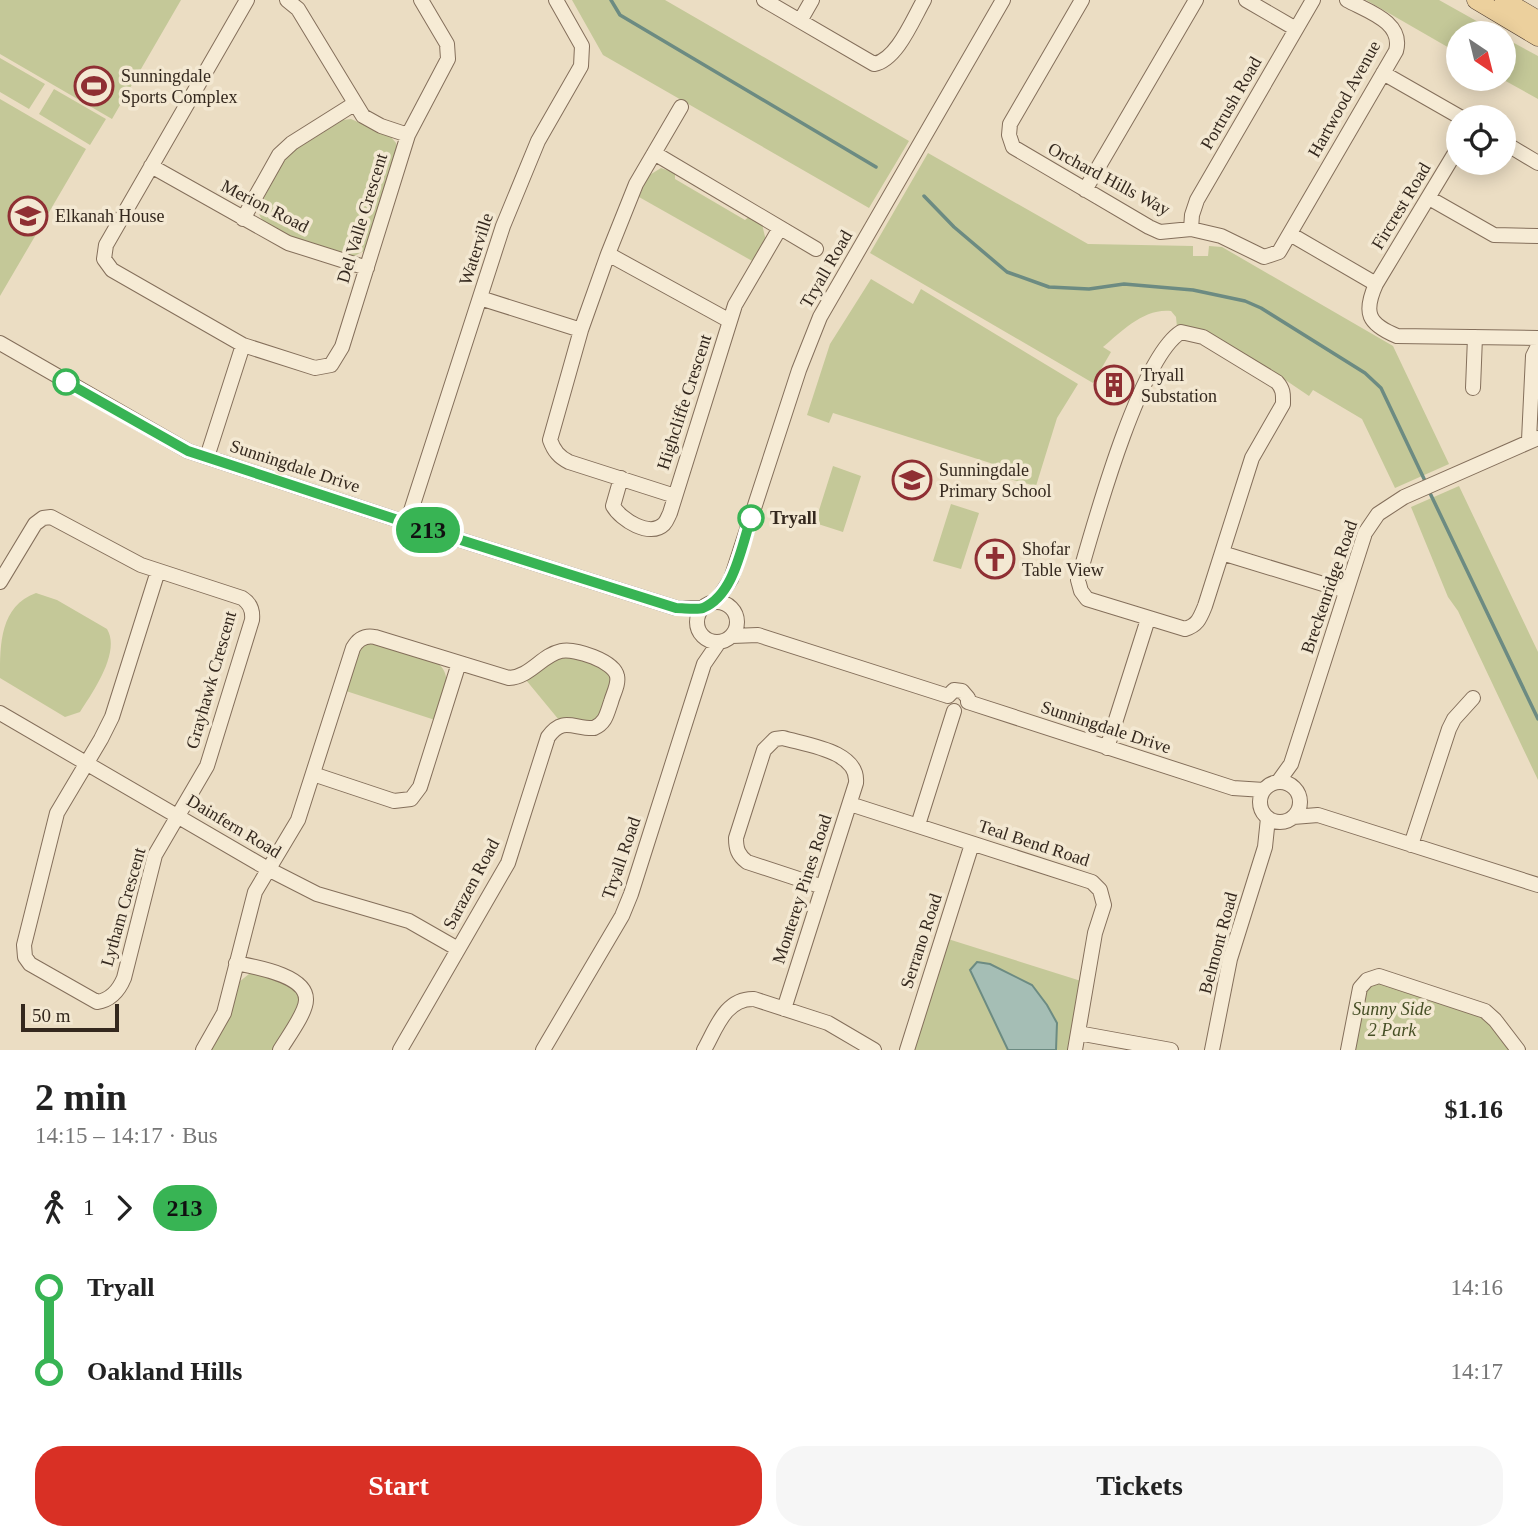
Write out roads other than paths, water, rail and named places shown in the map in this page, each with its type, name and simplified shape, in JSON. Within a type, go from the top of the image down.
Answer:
[{"type":"main road","points":[[1476,0],[1538,37]]},
{"type":"main road","points":[[1504,0],[1538,20]]},
{"type":"street","name":"Del Valle Crescent","points":[[247,0],[106,245],[104,254],[106,263],[112,270],[243,345],[315,368],[331,365],[342,347],[408,135],[449,60],[447,44],[424,1]]},
{"type":"street","points":[[287,0],[298,9],[363,116],[381,126],[408,135]]},
{"type":"street","name":"Waterville","points":[[407,523],[503,226],[538,141],[581,66],[582,46],[556,0]]},
{"type":"street","points":[[764,0],[874,64],[887,60],[892,55],[924,0]]},
{"type":"street","points":[[800,20],[812,0]]},
{"type":"street","name":"Tryall Road","points":[[710,605],[731,579],[799,369],[820,317],[1003,0]]},
{"type":"street","name":"Orchard Hills Way","points":[[1082,0],[1010,124],[1010,142],[1017,151],[1160,232],[1191,229],[1221,236],[1264,257],[1279,253],[1290,234]]},
{"type":"street","points":[[1086,190],[1196,0]]},
{"type":"street","points":[[1246,0],[1296,29]]},
{"type":"street","name":"Portrush Road","points":[[1191,229],[1197,200],[1313,0]]},
{"type":"street","name":"Hartwood Avenue","points":[[1290,234],[1397,46],[1394,29],[1347,0]]},
{"type":"street","points":[[1383,72],[1446,109]]},
{"type":"street","points":[[243,219],[279,155],[292,143],[354,104]]},
{"type":"street","name":"Highcliffe Crescent","points":[[675,496],[562,458],[550,440],[581,330],[608,254],[636,184],[681,107]]},
{"type":"street","points":[[1516,150],[1538,163]]},
{"type":"street","points":[[654,153],[816,249]]},
{"type":"street","name":"Merion Road","points":[[151,166],[288,243],[367,268]]},
{"type":"street","name":"Fircrest Road","points":[[1376,284],[1446,169]]},
{"type":"street","points":[[1429,198],[1494,235],[1538,236]]},
{"type":"street","name":"Highcliffe Crescent","points":[[621,478],[613,506],[621,518],[656,529],[664,523],[675,496],[735,304],[780,228]]},
{"type":"street","points":[[1290,234],[1376,284],[1370,297],[1369,311],[1374,323],[1387,331],[1404,336],[1538,338]]},
{"type":"street","name":"Highcliffe Crescent","points":[[608,254],[730,321]]},
{"type":"street","points":[[480,298],[581,330]]},
{"type":"street","points":[[1181,332],[1203,337],[1277,382],[1283,391],[1283,404],[1252,458],[1198,622],[1185,629],[1148,619],[1087,598],[1081,591],[1078,580],[1138,397],[1165,346],[1181,332]]},
{"type":"street","points":[[1474,388],[1475,337]]},
{"type":"street","name":"Sunningdale Drive","points":[[0,343],[188,451],[676,608],[710,605]]},
{"type":"street","points":[[207,457],[243,345]]},
{"type":"street","points":[[1533,439],[1533,356],[1538,345]]},
{"type":"street","name":"Breckenridge Road","points":[[1278,782],[1291,764],[1365,533],[1373,519],[1390,505],[1409,495],[1533,439]]},
{"type":"street","name":"Grayhawk Crescent","points":[[0,582],[32,528],[46,517],[58,519],[141,565],[242,598],[249,604],[251,621],[207,766],[178,815]]},
{"type":"street","points":[[1222,553],[1346,592]]},
{"type":"street","points":[[86,763],[112,717],[158,571]]},
{"type":"street","name":"Tryall Road","points":[[731,579],[734,612]]},
{"type":"street","points":[[758,635],[724,603],[710,605],[698,619],[700,631],[710,640],[758,635],[948,696]]},
{"type":"street","name":"Sunningdale Drive","points":[[676,608],[700,631]]},
{"type":"street","points":[[725,639],[737,627],[734,612]]},
{"type":"street","points":[[1107,748],[1148,619]]},
{"type":"street","name":"Tryall Road","points":[[700,631],[704,664]]},
{"type":"street","points":[[203,1050],[224,1013],[255,892],[298,820],[353,648],[362,638],[375,637],[460,663],[420,787],[411,799],[394,801],[313,774]]},
{"type":"street","name":"Tryall Road","points":[[543,1050],[622,916],[704,664],[725,639]]},
{"type":"street","name":"Sarazen Road","points":[[400,1050],[508,863],[548,737],[557,728],[567,724],[590,729],[602,723],[618,681],[615,670],[607,662],[567,650],[556,652],[524,674],[509,678],[460,663]]},
{"type":"street","points":[[948,696],[954,691],[966,694],[968,702],[964,708],[954,711]]},
{"type":"street","points":[[948,696],[948,705],[954,711]]},
{"type":"street","points":[[1411,845],[1449,729],[1454,719],[1473,698]]},
{"type":"street","name":"Sunningdale Drive","points":[[968,702],[1233,789],[1277,817]]},
{"type":"street","points":[[918,825],[954,711]]},
{"type":"street","name":"Dainfern Road","points":[[0,713],[268,869],[317,894],[409,921],[458,949]]},
{"type":"street","points":[[823,887],[747,862],[738,853],[736,838],[768,744],[783,738],[845,758],[854,766],[857,774],[850,804]]},
{"type":"street","name":"Lytham Crescent","points":[[86,763],[57,813],[23,951],[33,966],[92,1001],[106,1000],[121,985],[155,855],[178,815]]},
{"type":"street","name":"Breckenridge Road","points":[[1291,764],[1297,792]]},
{"type":"street","points":[[1318,816],[1287,783],[1270,784],[1264,790],[1260,805],[1277,817],[1318,816],[1538,885]]},
{"type":"street","name":"Sunningdale Drive","points":[[1233,789],[1264,790]]},
{"type":"street","points":[[1277,817],[1300,804],[1297,792]]},
{"type":"street","name":"Monterey Pines Road","points":[[784,1009],[850,804],[918,825]]},
{"type":"street","name":"Belmont Road","points":[[1212,1050],[1230,959],[1277,817]]},
{"type":"street","name":"Teal Bend Road","points":[[918,825],[1092,882],[1100,890],[1104,905],[1095,933],[1075,1050]]},
{"type":"street","name":"Serrano Road","points":[[906,1050],[972,844]]},
{"type":"street","points":[[236,963],[281,974],[298,984],[304,992],[306,1004],[280,1050]]},
{"type":"street","points":[[1348,1050],[1360,988],[1367,980],[1380,976],[1485,1011],[1496,1020],[1518,1050]]},
{"type":"street","points":[[704,1050],[730,1006],[735,1002],[754,999],[828,1023],[855,1045],[874,1050]]},
{"type":"street","points":[[1078,1033],[1171,1050]]},
{"type":"water","points":[[977,962],[990,964],[1032,985],[1057,1023],[1056,1050],[1008,1050],[970,970]]},
{"type":"waterway","points":[[611,0],[620,15],[876,167]]},
{"type":"waterway","points":[[924,196],[954,227],[1007,272],[1049,287],[1089,289],[1124,284],[1193,290],[1245,301],[1261,308],[1365,373],[1381,388],[1426,483]]},
{"type":"waterway","points":[[1429,491],[1538,719]]},
{"type":"place","name":"Sunningdale Sports Complex","points":[[94,86]]},
{"type":"place","name":"Elkanah House","points":[[28,216]]},
{"type":"place","name":"Tryall Substation","points":[[1114,385]]},
{"type":"place","name":"Sunningdale Primary School","points":[[912,480]]},
{"type":"place","name":"Tryall","points":[[751,518]]},
{"type":"place","name":"Shofar Table View","points":[[995,559]]},
{"type":"park label","name":"Sunny Side 2 Park","points":[[1392,1019]]}]
